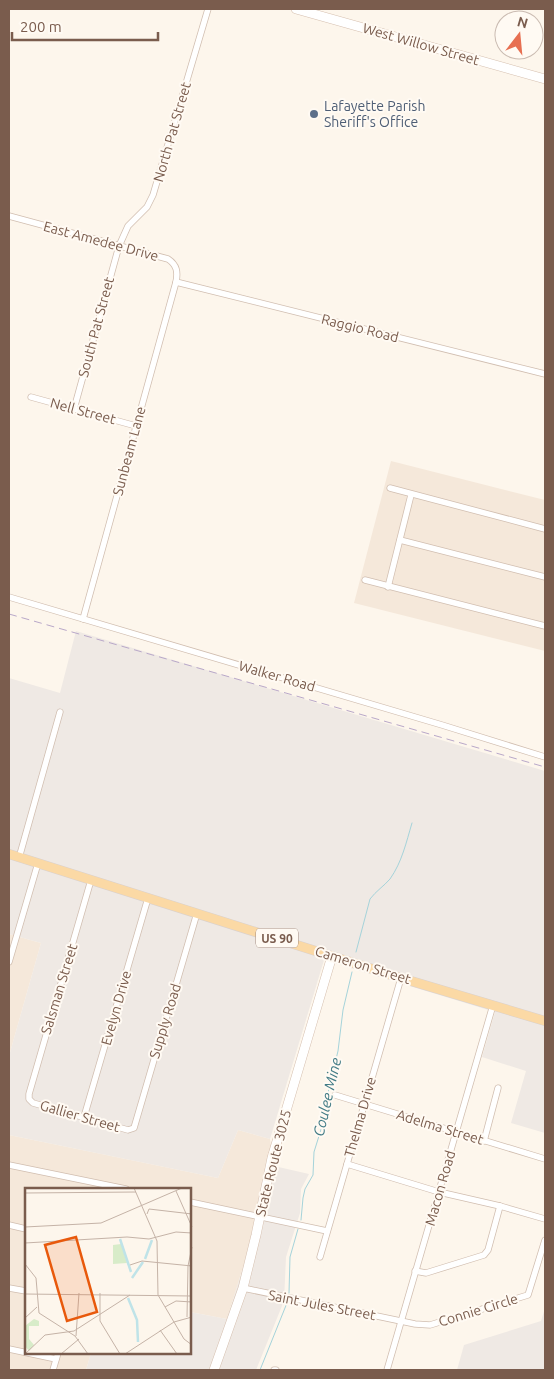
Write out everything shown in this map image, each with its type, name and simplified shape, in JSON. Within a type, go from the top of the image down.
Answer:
[{"type":"main road","name":"West Willow Street","points":[[296,9],[545,79]]},
{"type":"main road","name":"Cameron Street","points":[[9,854],[401,978],[545,1021]]},
{"type":"main road","name":"State Route 3025","points":[[214,1370],[243,1288],[278,1134],[332,956]]},
{"type":"street","name":"North Pat Street","points":[[119,246],[128,226],[147,206],[153,195],[208,9]]},
{"type":"street","name":"East Amedee Drive","points":[[9,216],[172,262],[177,271],[176,282]]},
{"type":"street","name":"South Pat Street","points":[[74,409],[119,246]]},
{"type":"street","name":"Raggio Road","points":[[176,282],[545,374]]},
{"type":"street","name":"Sunbeam Lane","points":[[83,620],[176,282]]},
{"type":"street","name":"Nell Street","points":[[31,397],[136,426]]},
{"type":"street","points":[[390,488],[545,529]]},
{"type":"street","points":[[388,587],[411,495]]},
{"type":"street","points":[[400,540],[545,577]]},
{"type":"street","points":[[365,580],[545,626]]},
{"type":"street","name":"Walker Road","points":[[9,597],[442,724],[545,757]]},
{"type":"street","points":[[20,858],[60,712]]},
{"type":"street","points":[[9,962],[38,863]]},
{"type":"street","name":"Salsman Street","points":[[29,1099],[41,1049],[91,880]]},
{"type":"street","name":"Evelyn Drive","points":[[84,1117],[148,898]]},
{"type":"street","name":"Supply Road","points":[[133,1129],[136,1126],[197,913]]},
{"type":"street","name":"Thelma Drive","points":[[320,1257],[401,978]]},
{"type":"street","name":"Macon Road","points":[[387,1370],[493,1005]]},
{"type":"street","points":[[484,1141],[498,1088]]},
{"type":"street","name":"Adelma Street","points":[[335,1095],[545,1159]]},
{"type":"street","name":"Gallier Street","points":[[29,1099],[33,1102],[128,1130],[133,1129]]},
{"type":"street","points":[[347,1164],[439,1192],[545,1219]]},
{"type":"street","points":[[9,1165],[121,1188]]},
{"type":"street","points":[[191,1202],[327,1231]]},
{"type":"street","points":[[416,1271],[426,1273],[484,1255],[488,1250],[500,1206]]},
{"type":"street","points":[[9,1225],[25,1229]]},
{"type":"street","name":"Connie Circle","points":[[401,1321],[430,1325],[528,1294],[545,1240]]},
{"type":"street","points":[[9,1288],[25,1291]]},
{"type":"street","name":"Saint Jules Street","points":[[243,1288],[401,1321]]},
{"type":"street","points":[[9,1350],[25,1352]]},
{"type":"street","points":[[41,1354],[57,1356],[53,1370]]},
{"type":"shaded area","points":[[391,461],[545,500],[545,651],[354,603]]},
{"type":"shaded area","points":[[76,631],[545,771],[545,1133],[511,1123],[526,1071],[482,1057],[495,1012],[324,960],[270,1139],[238,1130],[218,1178],[9,1135],[9,1056],[41,943],[9,934],[9,678],[60,693]]},
{"type":"shaded area","points":[[9,934],[41,943],[9,1056]]},
{"type":"shaded area","points":[[238,1130],[270,1139],[274,1166],[227,1319],[191,1312],[191,1188],[25,1188],[25,1354],[91,1354],[86,1370],[9,1370],[9,1135],[218,1178]]},
{"type":"shaded area","points":[[274,1166],[309,1174],[301,1189],[300,1213],[286,1257],[284,1301],[256,1370],[86,1370],[91,1354],[191,1354],[191,1312],[227,1319]]},
{"type":"shaded area","points":[[545,1308],[545,1370],[457,1370],[464,1345],[541,1321]]},
{"type":"waterway","name":"Coulee Mine","points":[[356,952],[370,899],[390,879],[398,866],[412,823]]},
{"type":"waterway","name":"Coulee Mine","points":[[301,1220],[305,1189],[313,1175],[314,1152],[323,1123],[338,1051],[343,1010],[352,972]]},
{"type":"waterway","name":"Coulee Mine","points":[[289,1293],[290,1257],[298,1229]]},
{"type":"waterway","name":"Coulee Mine","points":[[260,1370],[287,1303]]},
{"type":"railway","points":[[9,614],[545,767]]},
{"type":"place","name":"Lafayette Parish Sheriff's Office","points":[[314,114]]}]
